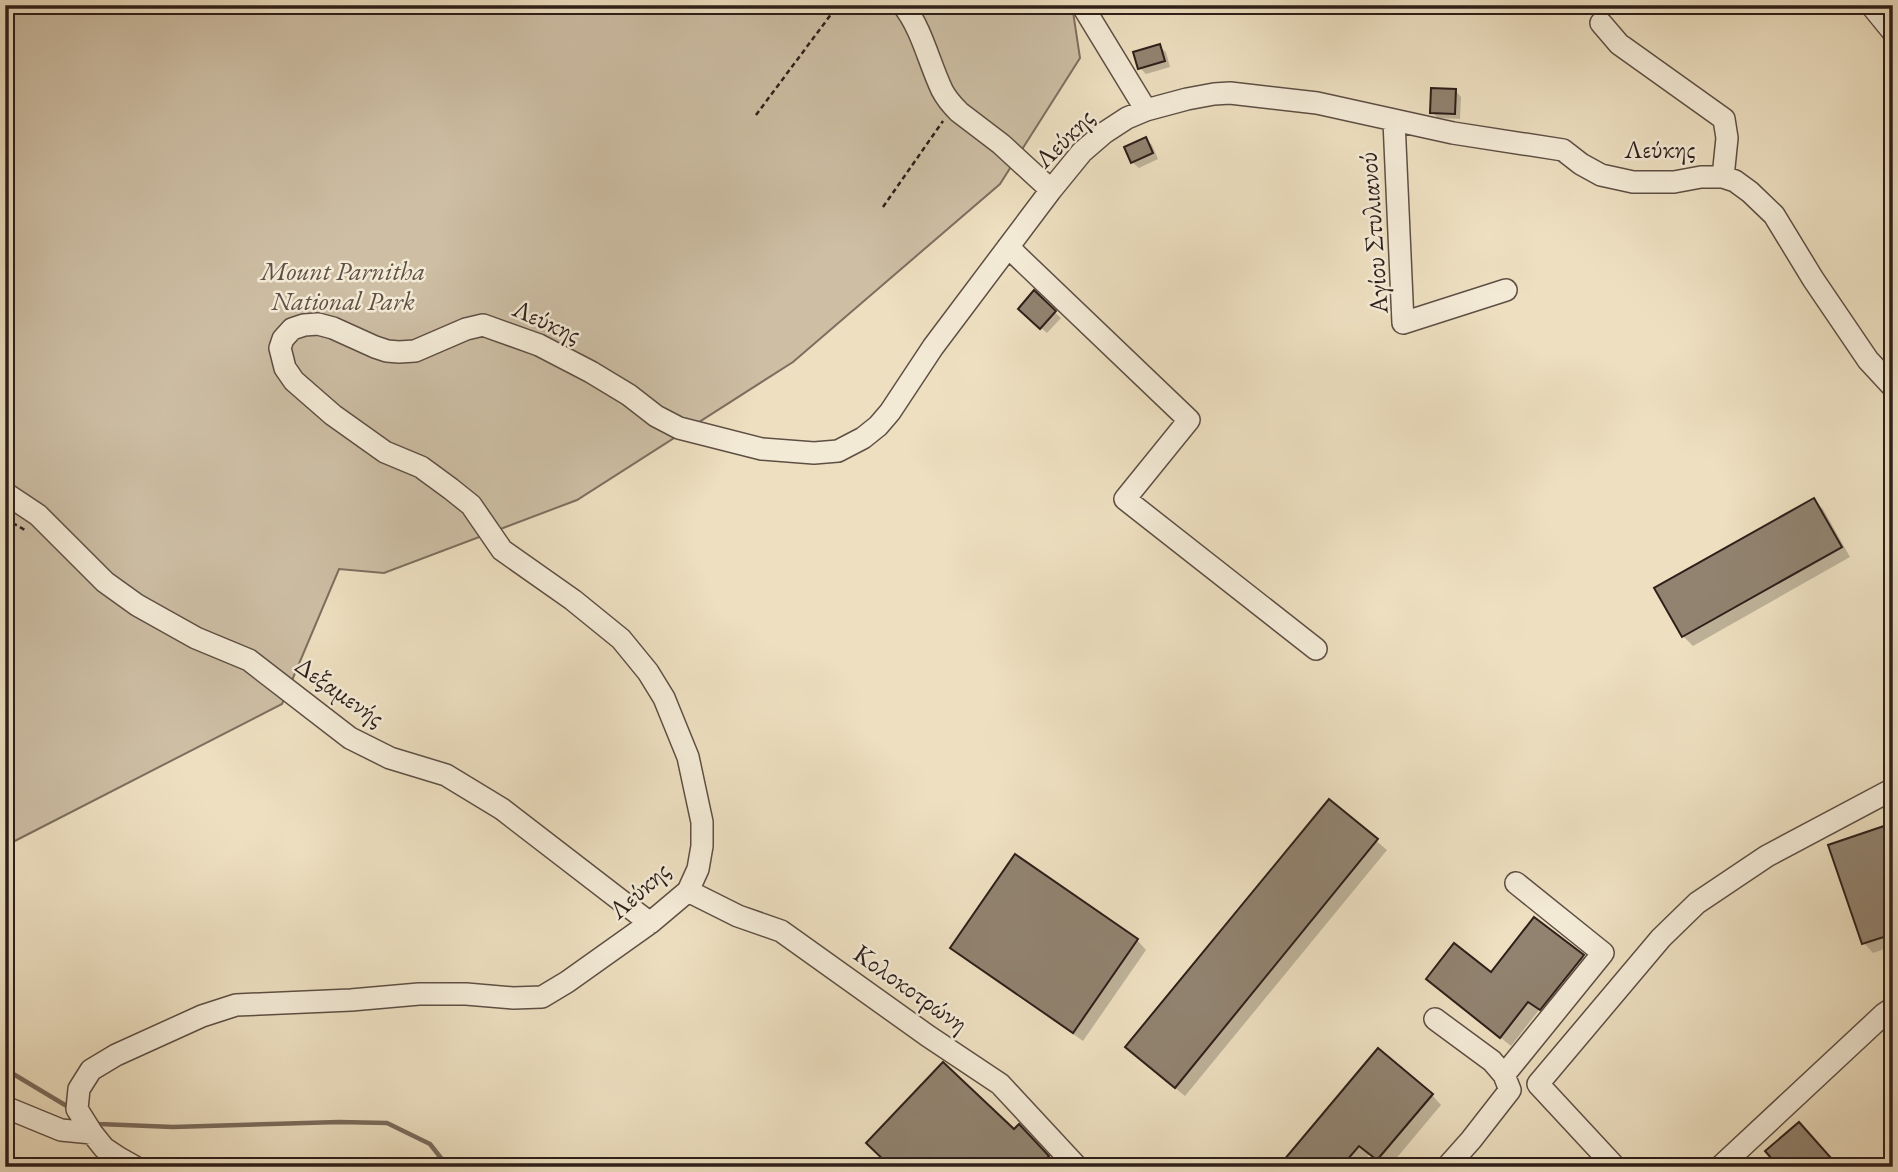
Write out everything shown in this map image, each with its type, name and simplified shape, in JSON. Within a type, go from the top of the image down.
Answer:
[{"type":"street","points":[[903,5],[931,59],[943,93],[959,113],[1001,144],[1051,190]]},
{"type":"street","points":[[1082,5],[1146,110]]},
{"type":"street","points":[[1871,5],[1893,32]]},
{"type":"street","points":[[1601,23],[1619,44],[1724,119],[1727,138],[1723,177]]},
{"type":"street","name":"Λεύκης","points":[[135,1167],[104,1148],[77,1109],[79,1089],[90,1070],[116,1055],[202,1016],[236,1005],[419,994],[466,994],[520,999],[542,997],[650,923],[688,891],[698,869],[702,822],[688,757],[664,698],[648,672],[621,639],[573,600],[502,550],[471,505],[452,489],[421,467],[385,452],[333,415],[295,381],[285,368],[280,348],[283,339],[292,329],[318,324],[375,347],[399,352],[415,351],[466,329],[483,325],[539,345],[592,372],[629,395],[667,424],[762,449],[814,453],[838,451],[863,438],[884,419],[933,347],[1082,152],[1126,118],[1146,110],[1214,94],[1230,93],[1317,103],[1489,140],[1563,150],[1581,164],[1601,174],[1633,182],[1674,182],[1702,177],[1723,177],[1735,181],[1774,215],[1868,360],[1893,387]]},
{"type":"street","name":"Αγίου Στυλιανού","points":[[1394,121],[1403,323],[1506,290]]},
{"type":"street","points":[[1008,247],[1189,419],[1125,499],[1316,649]]},
{"type":"street","name":"Δεξαμενής","points":[[5,493],[38,515],[105,582],[137,605],[196,638],[249,660],[350,738],[390,758],[446,775],[502,809],[650,923]]},
{"type":"street","points":[[1615,1167],[1538,1084],[1661,938],[1697,903],[1767,856],[1893,789]]},
{"type":"street","points":[[1504,1075],[1603,953],[1516,883]]},
{"type":"street","name":"Κολοκοτρώνη","points":[[688,891],[738,916],[781,931],[1000,1084],[1077,1167]]},
{"type":"street","points":[[1720,1167],[1893,1008]]},
{"type":"street","points":[[1435,1018],[1492,1061],[1504,1075],[1510,1090],[1447,1167]]},
{"type":"street","points":[[5,1107],[61,1129],[92,1133]]},
{"type":"path","points":[[756,115],[838,5]]},
{"type":"path","points":[[883,207],[954,106]]},
{"type":"green space","name":"Mount Parnitha National Park","points":[[5,5],[1072,5],[1080,58],[1000,184],[793,362],[577,500],[384,573],[339,569],[282,704],[5,846]]},
{"type":"building","points":[[1160,44],[1165,61],[1138,69],[1133,52]]},
{"type":"building","points":[[1431,88],[1456,89],[1455,114],[1430,113]]},
{"type":"building","points":[[1146,137],[1153,153],[1131,163],[1124,147]]},
{"type":"building","points":[[1034,290],[1056,311],[1040,329],[1018,309]]},
{"type":"building","points":[[1814,498],[1842,547],[1682,637],[1654,588]]},
{"type":"building","points":[[1329,799],[1378,839],[1175,1088],[1125,1047]]},
{"type":"building","points":[[1893,823],[1893,934],[1862,944],[1828,845]]},
{"type":"building","points":[[1015,854],[1138,939],[1073,1033],[950,948]]},
{"type":"building","points":[[1534,917],[1584,955],[1540,1010],[1528,1002],[1500,1038],[1426,979],[1454,943],[1491,972]]},
{"type":"building","points":[[1378,1048],[1433,1094],[1377,1160],[1359,1146],[1341,1167],[1278,1167]]},
{"type":"building","points":[[943,1062],[1014,1129],[1019,1124],[1049,1156],[1039,1167],[891,1167],[866,1143]]},
{"type":"building","points":[[1799,1122],[1839,1167],[1779,1167],[1765,1151]]},
{"type":"waterway","points":[[5,1069],[70,1108]]},
{"type":"waterway","points":[[95,1122],[173,1127],[387,1123],[430,1144],[448,1167]]}]
